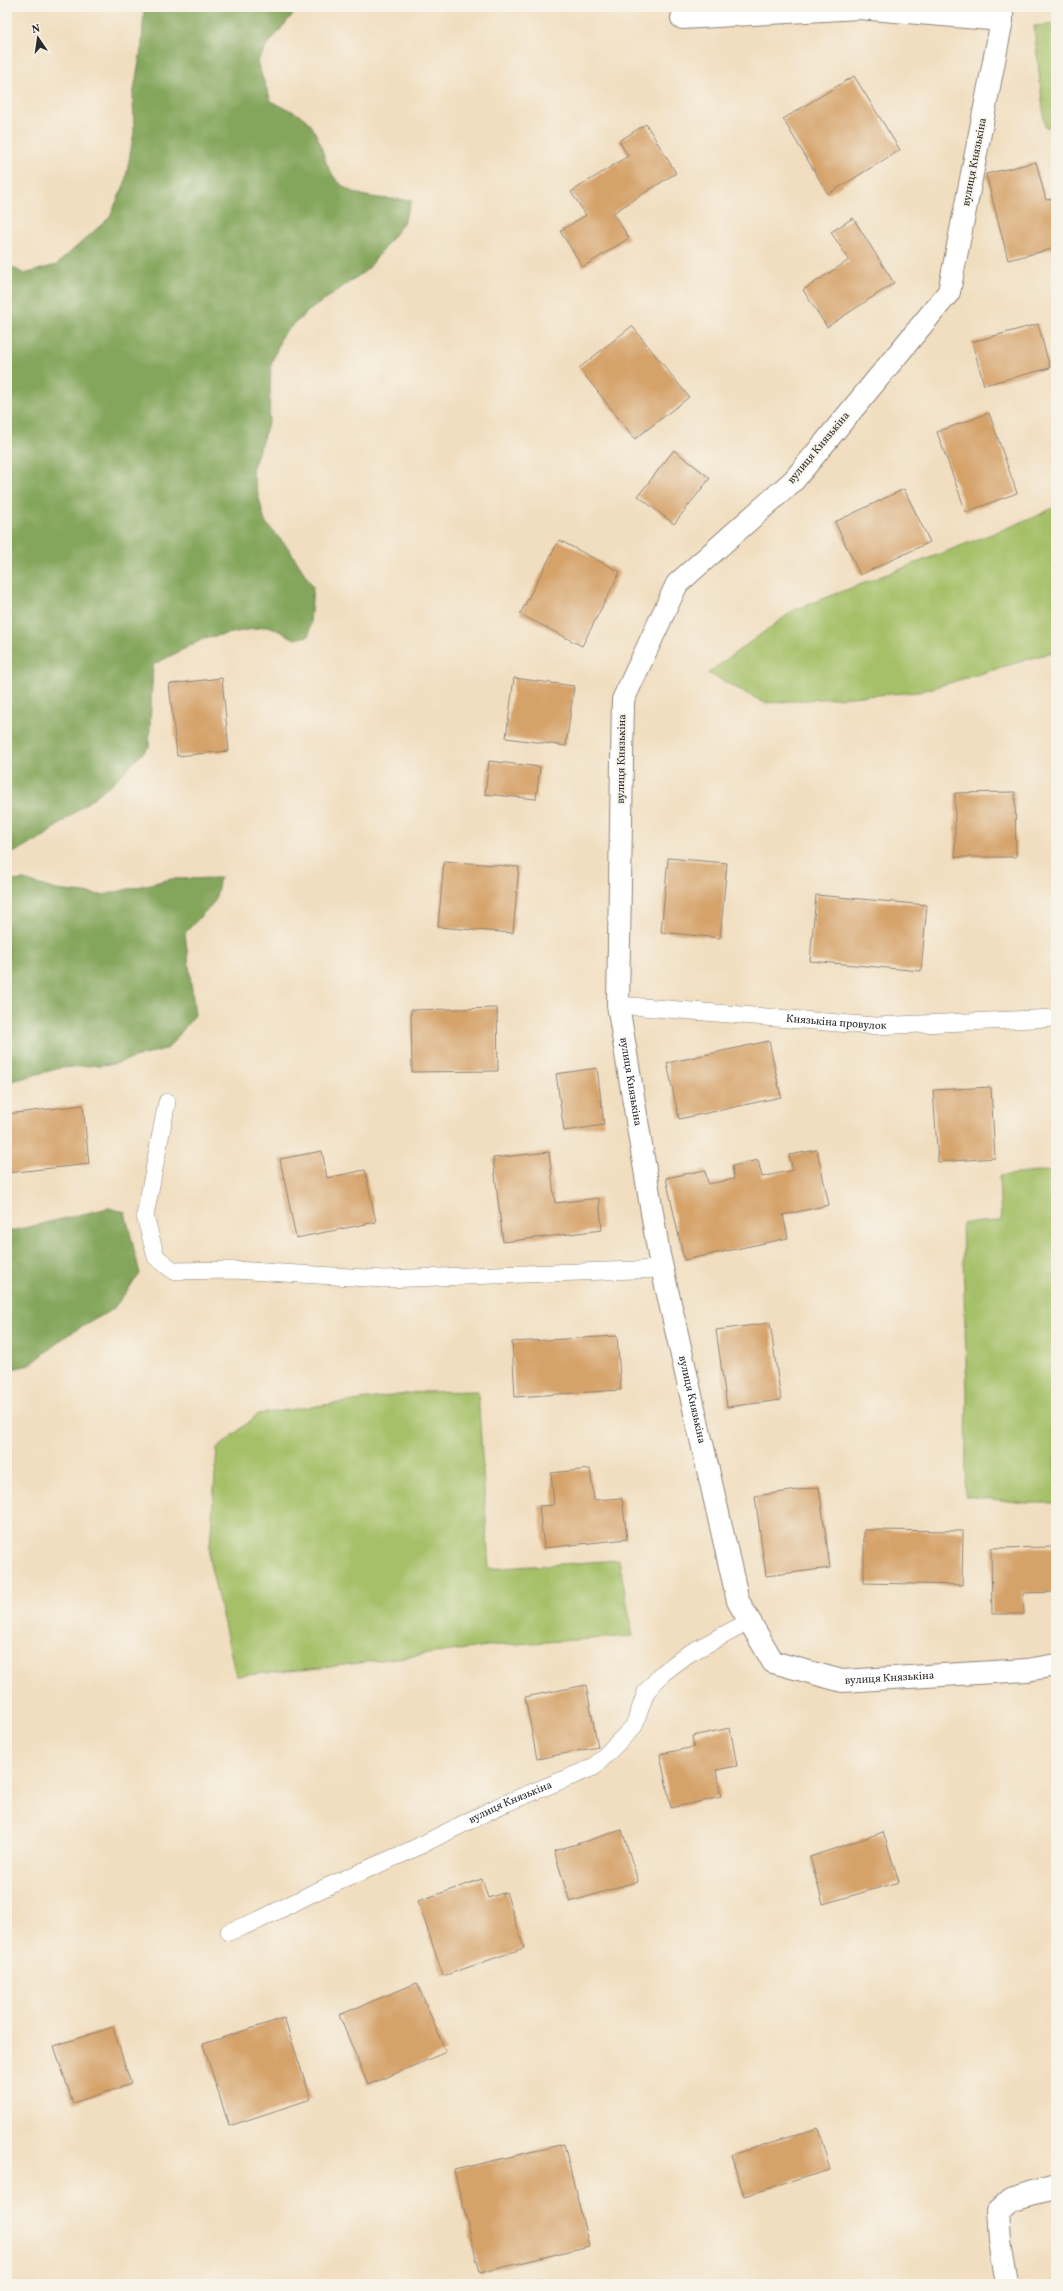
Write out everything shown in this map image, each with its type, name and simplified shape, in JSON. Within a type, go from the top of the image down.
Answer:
[{"type":"street","points":[[682,18],[859,8],[1002,13]]},
{"type":"street","name":"вулиця Князькіна","points":[[1002,13],[949,292],[794,480],[677,584],[623,700],[618,1006],[662,1269],[738,1601],[773,1662],[842,1681],[1027,1670],[1056,1665]]},
{"type":"street","points":[[1007,2284],[1000,2241],[998,2211],[1010,2200],[1056,2186]]},
{"type":"lane","name":"Князькіна провулок","points":[[618,1006],[875,1026],[1056,1018]]},
{"type":"lane","points":[[167,1102],[145,1216],[156,1257],[174,1271],[234,1270],[384,1279],[662,1269]]},
{"type":"lane","name":"вулиця Князькіна","points":[[229,1932],[259,1920],[315,1892],[408,1851],[499,1806],[594,1767],[634,1726],[646,1692],[663,1673],[688,1654],[750,1621]]},
{"type":"green space","points":[[144,7],[299,7],[269,43],[257,62],[271,101],[296,113],[308,121],[317,136],[330,170],[338,181],[347,189],[370,197],[412,200],[403,223],[368,269],[307,312],[282,335],[271,365],[269,421],[252,470],[265,522],[289,549],[313,587],[309,636],[295,639],[269,626],[205,638],[153,665],[149,747],[115,781],[42,838],[7,856],[7,264],[24,274],[56,265],[109,218],[125,183],[134,132],[133,96],[142,44]]},
{"type":"green space","points":[[1056,24],[1056,127],[1045,127],[1034,26]]},
{"type":"green space","points":[[1056,506],[1056,651],[919,692],[765,703],[708,673],[794,610],[1033,518]]},
{"type":"green space","points":[[220,878],[215,901],[185,933],[195,1015],[168,1048],[114,1064],[60,1068],[13,1081],[7,1085],[7,881],[24,880],[56,890],[103,895],[171,879]]},
{"type":"green space","points":[[1056,1170],[1056,1503],[1026,1503],[965,1496],[967,1396],[962,1223],[1001,1221],[999,1176]]},
{"type":"green space","points":[[108,1208],[125,1212],[140,1274],[113,1309],[66,1336],[30,1365],[7,1370],[7,1232]]},
{"type":"green space","points":[[478,1391],[489,1569],[619,1560],[633,1636],[488,1646],[321,1668],[236,1676],[209,1559],[217,1449],[258,1414],[419,1392]]},
{"type":"building","points":[[854,76],[900,150],[828,194],[783,119]]},
{"type":"building","points":[[646,124],[676,173],[613,213],[629,238],[583,267],[560,231],[586,215],[571,192],[628,156],[619,141]]},
{"type":"building","points":[[1036,162],[1046,200],[1056,198],[1056,248],[1008,260],[986,174]]},
{"type":"building","points":[[853,218],[894,283],[827,327],[803,290],[849,260],[831,232]]},
{"type":"building","points":[[1038,324],[1050,368],[984,385],[972,342]]},
{"type":"building","points":[[632,326],[689,397],[635,439],[579,368]]},
{"type":"building","points":[[989,413],[1017,493],[966,512],[937,432]]},
{"type":"building","points":[[674,450],[710,478],[674,524],[638,496]]},
{"type":"building","points":[[904,489],[930,542],[860,575],[835,522]]},
{"type":"building","points":[[559,540],[620,572],[582,646],[520,614]]},
{"type":"building","points":[[222,678],[229,751],[177,756],[169,684]]},
{"type":"building","points":[[514,678],[574,686],[566,746],[506,738]]},
{"type":"building","points":[[489,761],[540,767],[536,799],[485,794]]},
{"type":"building","points":[[1015,792],[1016,857],[955,857],[955,793]]},
{"type":"building","points":[[668,858],[727,863],[720,938],[661,932]]},
{"type":"building","points":[[444,861],[519,867],[513,933],[438,927]]},
{"type":"building","points":[[816,895],[927,905],[921,971],[810,961]]},
{"type":"building","points":[[497,1008],[498,1071],[412,1072],[411,1010]]},
{"type":"building","points":[[769,1041],[781,1097],[679,1119],[667,1063]]},
{"type":"building","points":[[597,1068],[604,1125],[564,1131],[556,1074]]},
{"type":"building","points":[[991,1087],[995,1158],[938,1162],[933,1090]]},
{"type":"building","points":[[83,1105],[89,1164],[7,1173],[7,1114]]},
{"type":"building","points":[[817,1150],[829,1205],[783,1215],[788,1238],[684,1260],[666,1178],[705,1170],[708,1184],[734,1179],[732,1166],[758,1160],[762,1177],[793,1170],[789,1155]]},
{"type":"building","points":[[322,1151],[327,1178],[365,1170],[376,1222],[296,1238],[280,1159]]},
{"type":"building","points":[[549,1152],[555,1203],[599,1198],[602,1230],[503,1242],[493,1158]]},
{"type":"building","points":[[770,1323],[781,1400],[727,1407],[716,1330]]},
{"type":"building","points":[[617,1336],[621,1390],[515,1397],[512,1342]]},
{"type":"building","points":[[590,1469],[594,1500],[622,1498],[627,1539],[544,1548],[539,1506],[554,1505],[551,1473]]},
{"type":"building","points":[[819,1487],[830,1568],[766,1576],[755,1496]]},
{"type":"building","points":[[864,1530],[963,1531],[962,1585],[864,1583]]},
{"type":"building","points":[[1056,1547],[1056,1592],[1023,1593],[1024,1614],[992,1614],[991,1548]]},
{"type":"building","points":[[586,1685],[598,1747],[537,1759],[525,1697]]},
{"type":"building","points":[[730,1728],[737,1766],[716,1770],[721,1797],[671,1808],[660,1754],[694,1747],[692,1736]]},
{"type":"building","points":[[622,1830],[638,1881],[570,1902],[554,1851]]},
{"type":"building","points":[[883,1832],[899,1882],[823,1904],[810,1857]]},
{"type":"building","points":[[482,1879],[488,1898],[506,1892],[524,1948],[443,1976],[418,1901]]},
{"type":"building","points":[[417,1983],[446,2052],[368,2085],[339,2015]]},
{"type":"building","points":[[284,2018],[311,2099],[229,2126],[203,2044]]},
{"type":"building","points":[[113,2027],[131,2084],[73,2103],[54,2046]]},
{"type":"building","points":[[818,2128],[830,2170],[744,2196],[731,2155]]},
{"type":"building","points":[[564,2144],[589,2246],[480,2273],[454,2170]]}]
